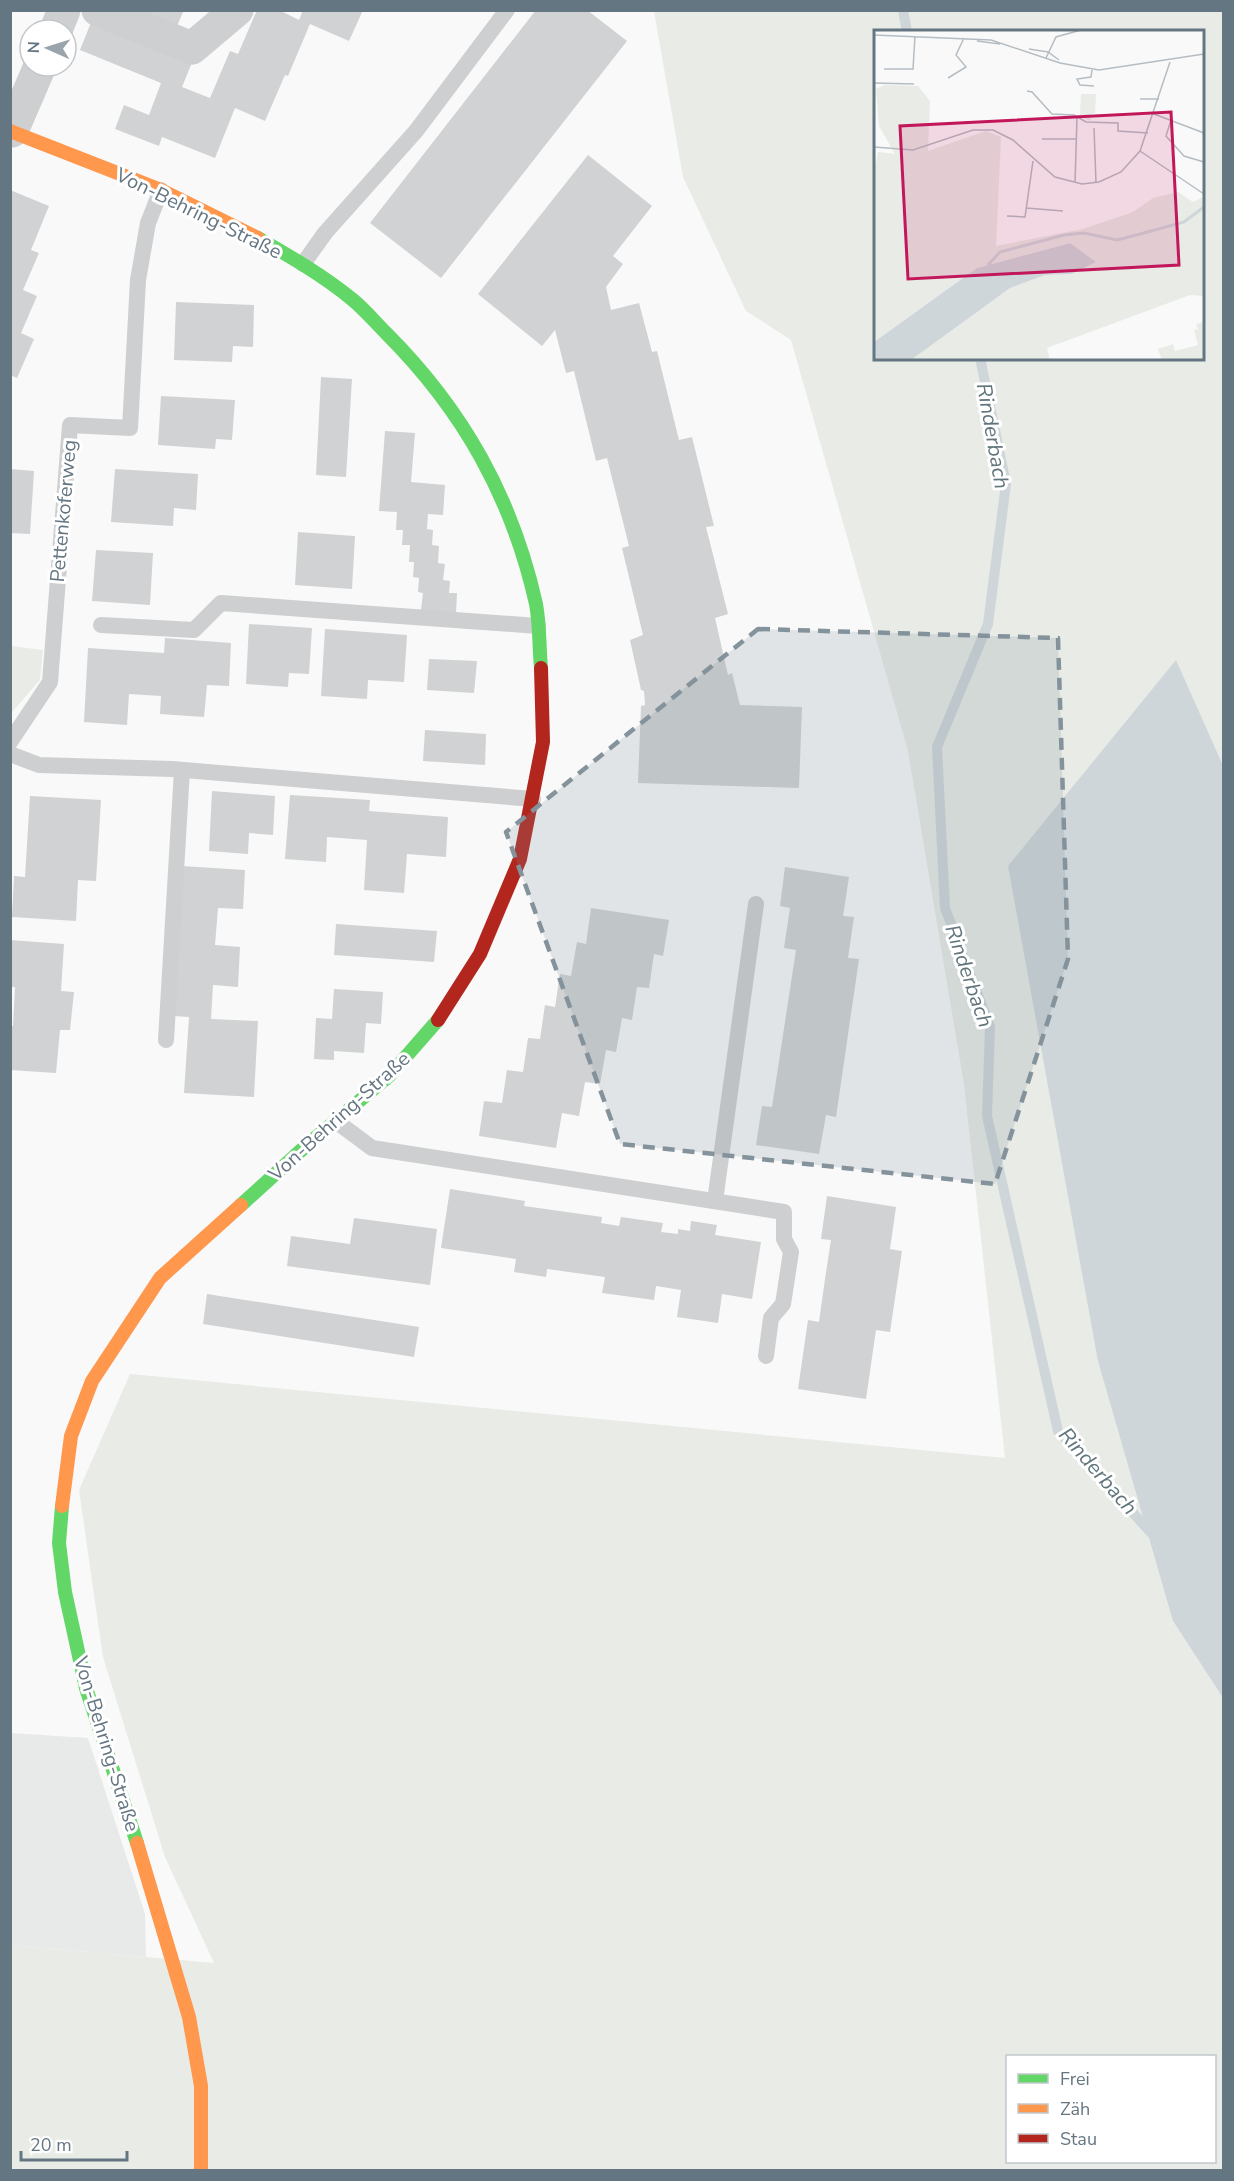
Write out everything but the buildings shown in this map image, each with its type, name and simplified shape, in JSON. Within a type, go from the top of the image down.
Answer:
[{"type":"street","points":[[98,10],[192,48],[237,10]]},
{"type":"street","points":[[11,131],[35,78]]},
{"type":"street","name":"Von-Behring-Straße","points":[[11,131],[160,190],[253,235],[303,264],[354,301],[435,385],[464,426],[496,485],[512,526],[536,606],[538,626],[543,742],[533,799],[511,884],[480,954],[440,1018],[389,1076],[308,1144],[160,1278],[92,1381],[71,1436],[63,1495],[60,1543],[64,1582],[86,1688],[150,1882],[189,2017],[201,2086],[201,2170]]},
{"type":"lane","points":[[303,264],[326,232],[416,131],[507,10]]},
{"type":"lane","name":"Pettenkoferweg","points":[[10,742],[50,682],[70,425],[130,428],[138,280],[148,223],[160,190]]},
{"type":"lane","points":[[100,625],[194,630],[221,603],[538,626]]},
{"type":"lane","points":[[10,754],[39,765],[182,770],[533,799]]},
{"type":"lane","points":[[166,1040],[182,770]]},
{"type":"lane","points":[[715,1201],[756,904]]},
{"type":"lane","points":[[337,1122],[372,1148],[784,1212],[784,1239],[791,1252],[783,1304],[771,1318],[766,1356]]},
{"type":"highlighted area","points":[[758,629],[1058,638],[1068,959],[995,1184],[620,1144],[506,832]]},
{"type":"shaded area","points":[[654,11],[1223,11],[1223,768],[1176,661],[1173,1621],[1223,1698],[1223,2170],[11,2170],[10,1945],[214,1963],[165,1857],[103,1657],[79,1490],[130,1374],[1005,1458],[964,1084],[908,751],[791,340],[746,311],[683,177]]},
{"type":"shaded area","points":[[11,646],[43,650],[40,680],[11,713]]},
{"type":"shaded area","points":[[1176,660],[1224,768],[1223,1698],[1173,1621],[1098,1361],[1008,866]]},
{"type":"shaded area","points":[[10,1733],[88,1738],[145,1914],[146,1957],[11,1945]]},
{"type":"waterway","name":"Rinderbach","points":[[903,10],[907,30]]},
{"type":"waterway","name":"Rinderbach","points":[[980,360],[1006,484],[988,624],[937,747],[945,908],[990,1027],[987,1116],[1058,1431],[1154,1536]]},
{"type":"traffic: fast","points":[[258,238],[319,275],[357,304],[414,362],[461,424],[498,492],[526,565],[536,604],[541,668]]},
{"type":"traffic: fast","points":[[241,1205],[308,1144],[389,1076],[438,1020]]},
{"type":"traffic: fast","points":[[62,1506],[59,1543],[65,1592],[86,1688],[137,1843]]},
{"type":"traffic: slow","points":[[10,131],[161,190],[258,238]]},
{"type":"traffic: slow","points":[[62,1506],[71,1436],[92,1381],[160,1278],[241,1205]]},
{"type":"traffic: slow","points":[[137,1843],[189,2017],[201,2086],[201,2170]]},
{"type":"traffic: jam","points":[[438,1020],[480,954],[520,859],[543,742],[541,668]]}]
